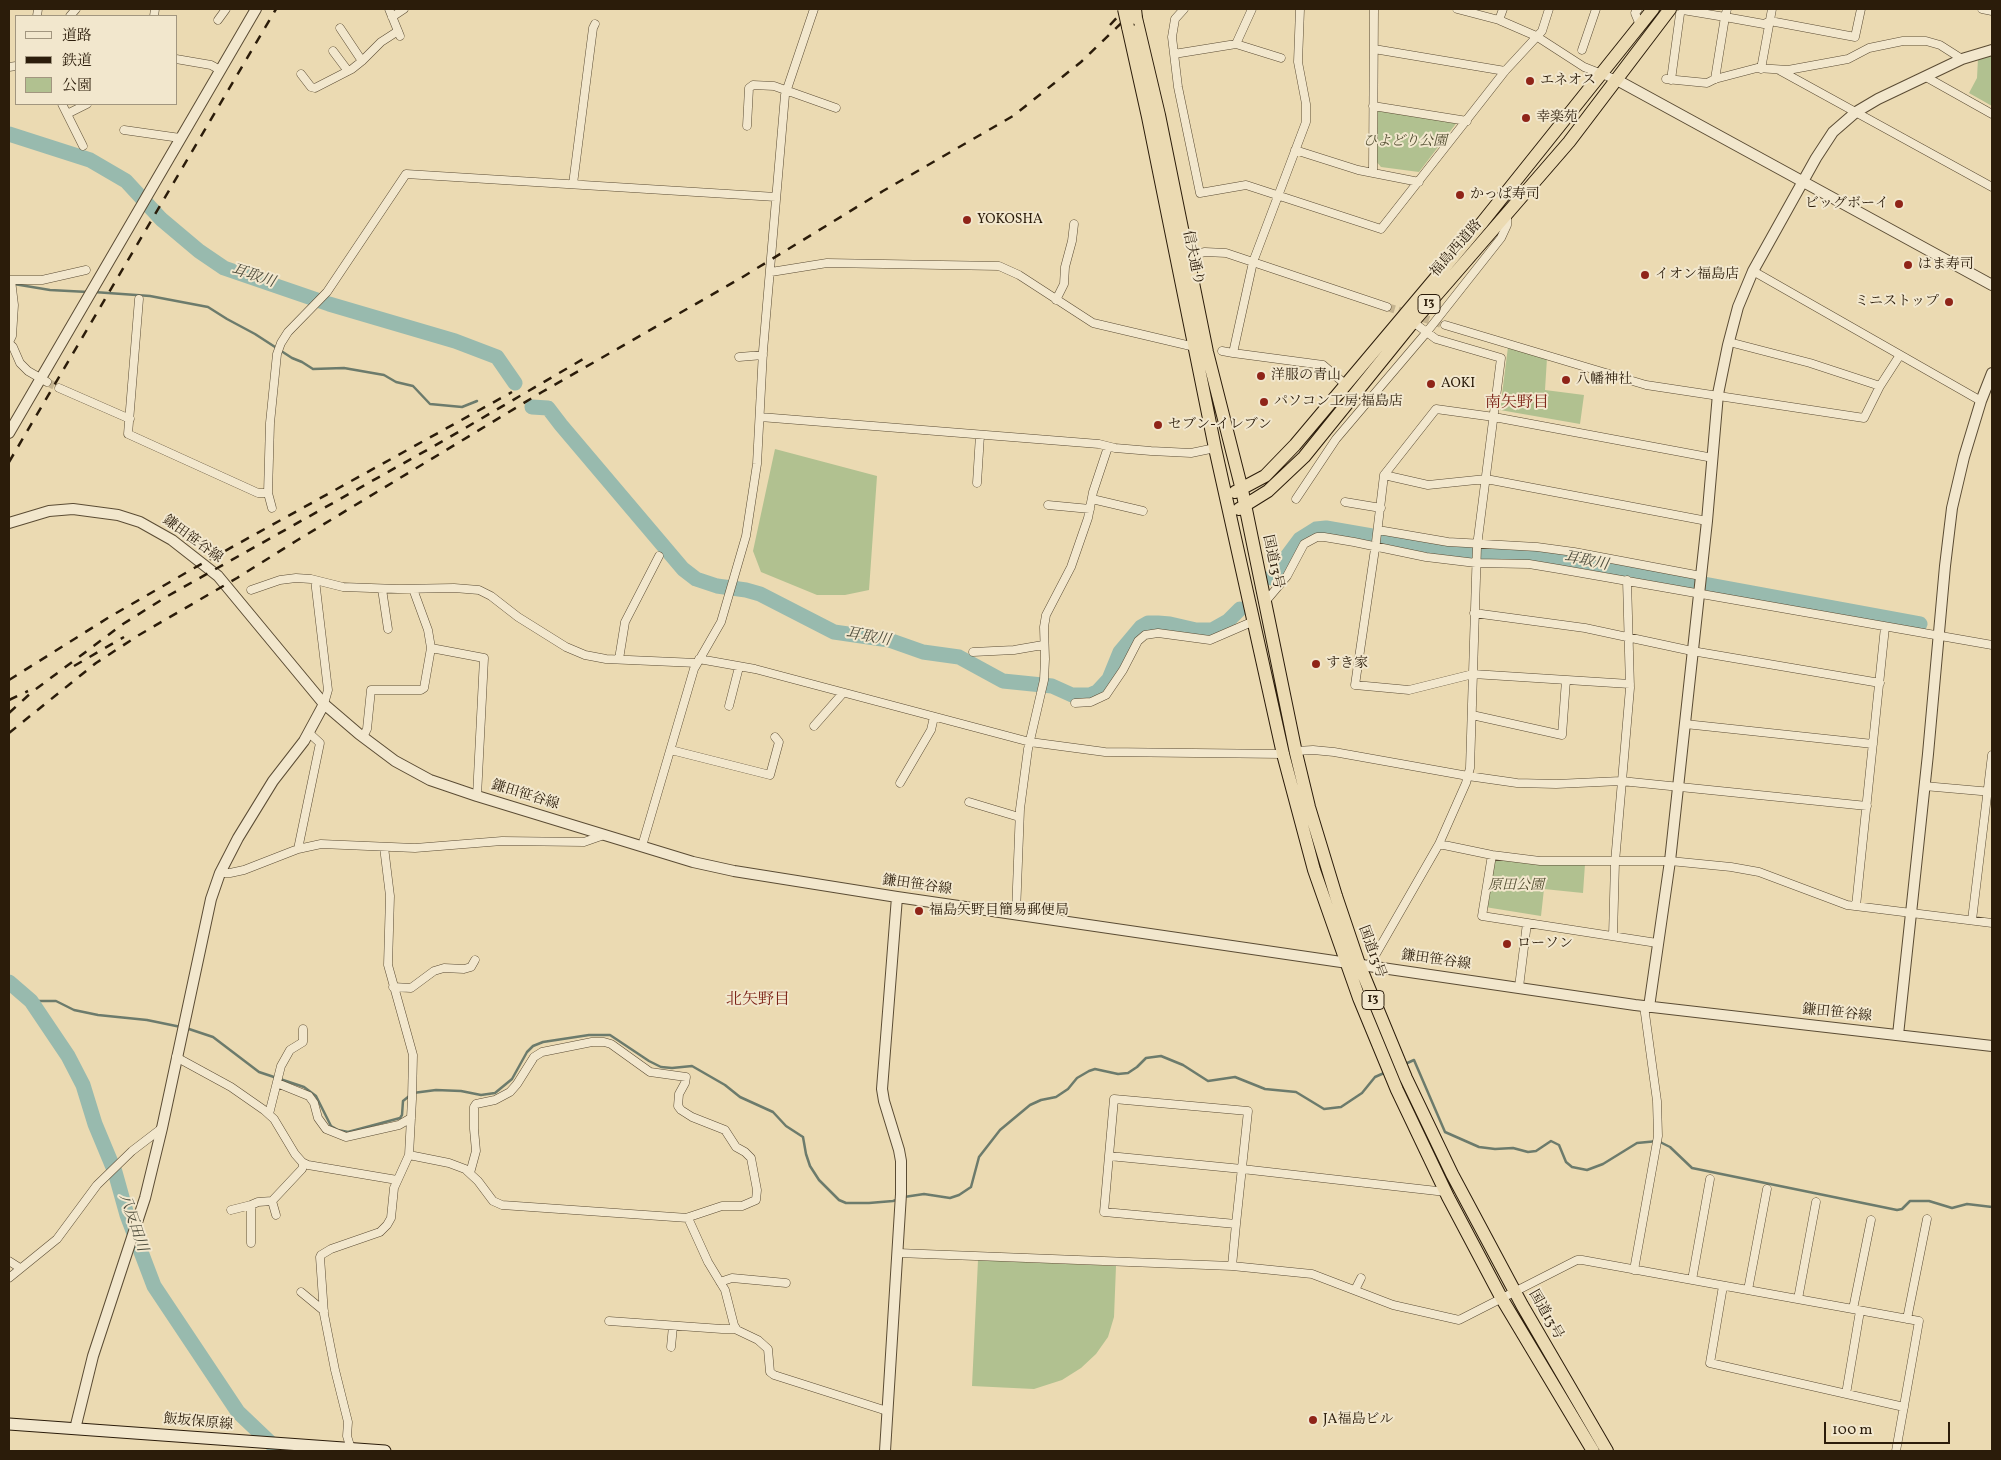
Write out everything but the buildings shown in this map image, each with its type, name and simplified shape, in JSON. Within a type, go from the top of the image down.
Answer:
[{"type":"highway","name":"信夫通り","points":[[1124,9],[1133,18],[1183,257],[1245,507]]},
{"type":"highway","name":"福島西道路","points":[[1226,496],[1242,490],[1265,476],[1289,451],[1481,224],[1653,9]]},
{"type":"highway","name":"福島西道路","points":[[1230,512],[1245,507],[1268,491],[1304,457],[1413,322],[1569,142],[1617,80],[1677,11]]},
{"type":"highway","name":"信夫通り","points":[[1183,257],[1195,347],[1230,512]]},
{"type":"highway","name":"国道13号","points":[[1245,507],[1265,602],[1290,753]]},
{"type":"highway","name":"国道13号","points":[[1230,512],[1254,621],[1290,753],[1309,807],[1358,964],[1406,1078],[1452,1174],[1515,1293],[1607,1451]]},
{"type":"highway","name":"国道13号","points":[[1358,964],[1359,998],[1397,1090],[1446,1192],[1502,1299],[1593,1451]]},
{"type":"main road","name":"飯坂保原線","points":[[9,1424],[385,1451]]},
{"type":"street","points":[[218,20],[226,9]]},
{"type":"street","points":[[9,433],[44,380],[180,138],[256,9]]},
{"type":"street","points":[[301,74],[311,88],[314,88],[348,71],[362,61],[381,42],[399,34],[389,9]]},
{"type":"street","points":[[392,17],[404,9]]},
{"type":"street","points":[[642,846],[698,661],[721,622],[746,536],[758,464],[763,353],[786,91],[814,9]]},
{"type":"street","points":[[1184,9],[1175,19],[1172,37],[1178,87],[1200,193],[1246,185],[1381,229],[1505,72],[1542,31],[1549,9]]},
{"type":"street","points":[[1236,44],[1252,9]]},
{"type":"street","points":[[1233,353],[1253,262],[1306,122],[1307,111],[1298,62],[1300,9]]},
{"type":"street","points":[[1373,172],[1374,9]]},
{"type":"street","points":[[1457,9],[1499,20],[1536,36],[1584,66],[1617,80],[1992,285]]},
{"type":"street","points":[[1499,20],[1503,9]]},
{"type":"street","points":[[1582,50],[1596,9]]},
{"type":"street","points":[[1638,9],[1635,13],[1640,25]]},
{"type":"street","points":[[1715,78],[1727,9]]},
{"type":"street","points":[[1762,69],[1772,9]]},
{"type":"street","points":[[1858,52],[1855,37],[1861,9]]},
{"type":"street","points":[[1982,9],[1992,11]]},
{"type":"street","points":[[1855,37],[1770,21],[1764,24],[1677,11],[1668,79],[1707,83],[1715,78],[1762,69],[1779,70],[1848,59],[1858,52],[1869,48],[1903,41],[1926,41],[1940,44],[1962,59]]},
{"type":"street","points":[[573,184],[595,24]]},
{"type":"street","points":[[340,28],[362,61]]},
{"type":"street","points":[[1174,54],[1236,44],[1281,58]]},
{"type":"street","points":[[1374,49],[1505,72]]},
{"type":"street","points":[[1634,1270],[1658,1136],[1657,1101],[1646,1006],[1665,903],[1670,861],[1707,521],[1718,394],[1738,307],[1753,271],[1816,158],[1833,132],[1856,112],[1878,99],[1926,78],[1962,59],[1992,50]]},
{"type":"street","points":[[333,51],[348,71]]},
{"type":"street","points":[[178,58],[211,65],[220,70]]},
{"type":"street","points":[[1779,70],[1992,187]]},
{"type":"street","points":[[1926,78],[1992,114]]},
{"type":"street","points":[[747,126],[750,88],[753,85],[774,86],[836,108]]},
{"type":"street","points":[[62,105],[84,146]]},
{"type":"street","points":[[67,114],[85,105]]},
{"type":"street","points":[[1373,106],[1467,121]]},
{"type":"street","points":[[124,130],[180,138]]},
{"type":"street","points":[[1295,150],[1322,160],[1419,182]]},
{"type":"street","points":[[272,508],[268,493],[270,423],[277,354],[288,332],[327,292],[406,174],[776,197]]},
{"type":"street","points":[[1296,499],[1336,439],[1426,333],[1501,238],[1507,225],[1507,214]]},
{"type":"street","points":[[1056,300],[1064,284],[1065,267],[1072,241],[1074,224]]},
{"type":"street","points":[[1183,257],[1205,252],[1220,252],[1387,307]]},
{"type":"street","points":[[771,272],[827,263],[999,266],[1019,275],[1093,322],[1195,347]]},
{"type":"street","points":[[44,380],[28,371],[20,363],[14,347],[9,343],[12,336],[14,306],[11,282],[42,280],[86,270]]},
{"type":"street","points":[[1753,271],[1981,401]]},
{"type":"street","points":[[139,299],[128,434],[258,493],[268,493]]},
{"type":"street","points":[[1358,964],[1439,844],[1468,776],[1472,715],[1477,545],[1501,358],[1436,339],[1413,322]]},
{"type":"street","points":[[1444,325],[1646,385],[1718,394],[1864,418],[1880,386],[1900,355]]},
{"type":"street","points":[[1729,342],[1810,363],[1880,386]]},
{"type":"street","points":[[1222,351],[1323,365],[1345,384]]},
{"type":"street","points":[[739,357],[763,353]]},
{"type":"street","points":[[1898,1035],[1952,508],[1964,458],[1981,401],[1992,373]]},
{"type":"street","points":[[59,388],[130,419]]},
{"type":"street","points":[[1630,684],[1473,674],[1409,690],[1355,685],[1378,531],[1384,475],[1436,409],[1494,417],[1713,458]]},
{"type":"street","points":[[760,417],[1191,453],[1215,448]]},
{"type":"street","points":[[1326,428],[1336,439]]},
{"type":"street","points":[[977,483],[980,435]]},
{"type":"street","points":[[1016,914],[1019,817],[1030,742],[1044,680],[1045,659],[1043,645],[1046,615],[1070,567],[1090,509],[1108,446]]},
{"type":"street","points":[[1384,475],[1428,485],[1486,479],[1707,521]]},
{"type":"street","points":[[1092,499],[1142,511]]},
{"type":"street","points":[[1345,502],[1381,508]]},
{"type":"street","points":[[1048,505],[1090,509]]},
{"type":"street","name":"鎌田笹谷線","points":[[9,523],[49,511],[73,509],[128,518],[155,530],[193,555],[218,576],[324,704],[363,737],[411,771],[430,780],[477,796],[712,867],[897,897],[1646,1006],[1992,1046]]},
{"type":"street","points":[[1378,531],[1448,542],[1537,547],[1574,552],[1700,584],[1885,627],[1992,645]]},
{"type":"street","points":[[1265,602],[1287,576],[1300,550],[1309,540],[1324,537],[1376,545],[1426,557],[1529,564],[1627,580],[1700,584]]},
{"type":"street","points":[[619,659],[625,622],[659,556]]},
{"type":"street","points":[[251,590],[280,580],[296,578],[315,580],[343,588],[454,588],[479,590],[491,596],[518,617],[566,647],[585,655],[619,659],[698,661],[739,666],[1030,742],[1105,752],[1290,753],[1313,750],[1334,752],[1468,776],[1544,784],[1621,781],[1866,806]]},
{"type":"street","points":[[75,1429],[93,1356],[145,1198],[162,1128],[211,899],[220,873],[238,838],[273,781],[308,733],[324,704],[328,690],[315,580]]},
{"type":"street","points":[[1614,936],[1615,862],[1630,684],[1627,580]]},
{"type":"street","points":[[382,589],[388,629]]},
{"type":"street","points":[[363,737],[368,729],[371,690],[421,690],[424,688],[431,648],[428,630],[413,589]]},
{"type":"street","points":[[1474,613],[1585,628],[1692,650],[1880,683]]},
{"type":"street","points":[[1075,703],[1090,702],[1106,694],[1124,670],[1138,641],[1145,635],[1158,633],[1210,640],[1254,621]]},
{"type":"street","points":[[1856,906],[1885,627]]},
{"type":"street","points":[[973,652],[1014,650],[1043,645]]},
{"type":"street","points":[[431,648],[484,658],[477,796]]},
{"type":"street","points":[[729,706],[739,666]]},
{"type":"street","points":[[1472,715],[1562,735],[1566,680]]},
{"type":"street","points":[[814,726],[842,693]]},
{"type":"street","points":[[900,783],[931,730],[934,717]]},
{"type":"street","points":[[1685,724],[1873,744]]},
{"type":"street","points":[[298,849],[320,743],[308,733]]},
{"type":"street","points":[[671,750],[770,775],[779,742],[775,737]]},
{"type":"street","points":[[1972,920],[1990,791],[1992,755]]},
{"type":"street","points":[[1924,786],[1990,791]]},
{"type":"street","points":[[969,802],[1019,817]]},
{"type":"street","points":[[220,873],[244,870],[298,849],[321,844],[415,848],[502,841],[584,842],[604,835]]},
{"type":"street","points":[[1439,844],[1540,861],[1670,861],[1759,872],[1787,881],[1837,902],[1911,914],[1992,922]]},
{"type":"street","points":[[351,1449],[347,1436],[348,1422],[335,1370],[324,1311],[319,1270],[321,1254],[380,1232],[383,1229],[391,1218],[393,1195],[397,1180],[409,1155],[413,1055],[393,987],[388,959],[390,896],[384,847]]},
{"type":"street","points":[[1492,854],[1482,916],[1657,943]]},
{"type":"street","points":[[885,1451],[898,1253],[901,1161],[882,1089],[897,897]]},
{"type":"street","points":[[1518,987],[1527,923]]},
{"type":"street","points":[[393,987],[411,988],[434,971],[444,968],[464,969],[470,967],[474,960]]},
{"type":"street","points":[[268,1114],[281,1066],[290,1050],[303,1042],[303,1029]]},
{"type":"street","points":[[409,1155],[448,1163],[470,1173],[493,1201],[502,1206],[686,1218],[722,1206],[742,1206],[756,1200],[757,1190],[750,1158],[745,1152],[736,1147],[725,1130],[692,1117],[680,1110],[678,1106],[679,1094],[686,1077],[650,1072],[611,1044],[604,1042],[592,1042],[542,1052],[534,1057],[510,1092],[495,1100],[476,1104],[474,1107],[476,1151],[470,1173]]},
{"type":"street","points":[[176,1057],[231,1087],[268,1114],[274,1120],[295,1154],[304,1163],[397,1180]]},
{"type":"street","points":[[278,1080],[309,1096],[314,1103],[318,1118],[326,1129],[339,1136],[354,1137],[399,1125],[411,1118]]},
{"type":"street","points":[[1232,1266],[1248,1111],[1114,1099],[1104,1212],[1236,1224]]},
{"type":"street","points":[[9,1278],[57,1239],[97,1185],[132,1151],[162,1128]]},
{"type":"street","points":[[1109,1156],[1446,1192]]},
{"type":"street","points":[[230,1210],[258,1202],[272,1201],[302,1169],[304,1163]]},
{"type":"street","points":[[1692,1280],[1710,1179]]},
{"type":"street","points":[[1748,1290],[1767,1189]]},
{"type":"street","points":[[272,1201],[276,1215]]},
{"type":"street","points":[[1798,1299],[1816,1202]]},
{"type":"street","points":[[251,1204],[251,1243]]},
{"type":"street","points":[[686,1218],[688,1218],[708,1262],[729,1300],[736,1328],[742,1334],[758,1340],[768,1349],[770,1372],[774,1375],[887,1411]]},
{"type":"street","points":[[1907,1319],[1927,1219]]},
{"type":"street","points":[[1846,1394],[1856,1310],[1871,1220]]},
{"type":"street","points":[[898,1253],[1232,1266],[1312,1274],[1392,1304],[1459,1320],[1577,1260],[1919,1321],[1896,1451]]},
{"type":"street","points":[[9,1262],[20,1268]]},
{"type":"street","points":[[720,1282],[732,1278],[786,1283]]},
{"type":"street","points":[[1355,1290],[1361,1278]]},
{"type":"street","points":[[1723,1286],[1710,1363],[1904,1407]]},
{"type":"street","points":[[300,1292],[324,1311]]},
{"type":"street","points":[[608,1321],[722,1329],[736,1328]]},
{"type":"street","points":[[671,1347],[673,1326]]},
{"type":"green space","points":[[1992,56],[1992,106],[1969,93],[1977,78],[1978,58]]},
{"type":"green space","name":"ひよどり公園","points":[[1376,108],[1458,121],[1419,172],[1381,167],[1375,160]]},
{"type":"green space","points":[[1508,347],[1547,358],[1545,390],[1584,395],[1580,424],[1500,410]]},
{"type":"green space","points":[[775,449],[877,476],[869,590],[845,595],[817,595],[761,572],[753,551]]},
{"type":"green space","name":"原田公園","points":[[1494,857],[1585,864],[1583,893],[1544,889],[1541,916],[1485,907]]},
{"type":"green space","points":[[978,1260],[1116,1266],[1114,1317],[1108,1337],[1096,1354],[1081,1368],[1062,1380],[1034,1389],[972,1386]]},
{"type":"waterway","name":"耳取川","points":[[9,134],[90,160],[126,181],[161,219],[199,251],[224,268],[329,304],[455,341],[497,357],[515,383]]},
{"type":"waterway","points":[[14,284],[50,290],[88,292]]},
{"type":"waterway","points":[[94,292],[150,296],[208,307],[313,369],[344,368],[384,375],[396,382],[413,386],[430,404],[462,407],[477,401]]},
{"type":"waterway","name":"耳取川","points":[[532,407],[548,408],[683,569],[696,579],[717,586],[760,594],[834,632],[889,640],[923,652],[959,657],[1003,681],[1052,686],[1072,695],[1090,695],[1097,692],[1109,679],[1120,652],[1141,627],[1148,623],[1158,623],[1196,630],[1212,630],[1228,621],[1240,609]]},
{"type":"waterway","name":"耳取川","points":[[1271,578],[1300,539],[1316,529],[1326,528],[1447,549],[1556,557],[1920,624]]},
{"type":"waterway","name":"八反田川","points":[[9,982],[31,1001],[68,1056],[83,1085],[95,1124],[115,1172],[127,1215],[154,1286],[238,1412],[279,1451]]},
{"type":"waterway","points":[[31,1001],[56,1001],[74,1010],[98,1015],[147,1020],[181,1027]]},
{"type":"waterway","points":[[186,1028],[213,1037],[259,1072],[304,1087],[316,1096],[331,1126],[348,1132],[400,1118],[403,1101],[413,1093],[436,1090],[461,1091],[481,1095],[495,1093],[512,1079],[527,1052],[533,1046],[543,1042],[589,1035],[610,1035],[661,1067],[692,1066],[725,1085],[740,1097],[773,1112],[786,1126],[803,1137],[810,1166],[819,1180],[839,1200],[846,1203],[869,1203],[899,1199]]},
{"type":"waterway","points":[[904,1197],[924,1194],[950,1198],[959,1195],[971,1187],[979,1157],[1000,1130],[1030,1105],[1041,1100],[1056,1097],[1068,1089],[1077,1078],[1095,1069],[1118,1074],[1128,1073],[1146,1058],[1161,1056],[1183,1065],[1208,1081],[1235,1077],[1265,1089],[1296,1092],[1324,1109],[1341,1107],[1362,1093],[1375,1077],[1384,1073]]},
{"type":"waterway","points":[[1405,1064],[1414,1060],[1445,1132],[1479,1147],[1495,1149],[1513,1148],[1528,1152],[1536,1151],[1551,1141],[1559,1145],[1566,1162],[1572,1167],[1587,1170],[1603,1164],[1637,1143],[1658,1141],[1670,1147],[1692,1168],[1897,1210],[1902,1209],[1910,1201],[1929,1201],[1952,1208],[1967,1204],[1992,1207]]},
{"type":"tunnel","points":[[1387,307],[1445,325]]},
{"type":"tunnel","points":[[47,382],[59,388]]},
{"type":"railway","points":[[9,462],[276,9]]},
{"type":"railway","points":[[1110,25],[1125,9]]},
{"type":"railway","points":[[9,733],[96,663],[139,635],[237,578],[542,392],[741,278],[883,191],[1013,116],[1081,62],[1136,9]]},
{"type":"railway","points":[[9,713],[32,692],[123,624],[166,597],[443,441],[590,355]]},
{"type":"railway","points":[[9,680],[111,616],[196,567],[512,392]]},
{"type":"railway","points":[[74,666],[124,637]]},
{"type":"railway","points":[[9,700],[28,691]]},
{"type":"place","name":"エネオス","points":[[1530,81]]},
{"type":"place","name":"幸楽苑","points":[[1526,118]]},
{"type":"place","name":"かっぱ寿司","points":[[1460,195]]},
{"type":"place","name":"ビッグボーイ","points":[[1899,204]]},
{"type":"place","name":"YOKOSHA","points":[[967,220]]},
{"type":"place","name":"はま寿司","points":[[1908,265]]},
{"type":"place","name":"イオン福島店","points":[[1645,275]]},
{"type":"place","name":"ミニストップ","points":[[1949,302]]},
{"type":"place","name":"洋服の青山","points":[[1261,376]]},
{"type":"place","name":"八幡神社","points":[[1566,380]]},
{"type":"place","name":"AOKI","points":[[1431,384]]},
{"type":"place","name":"パソコン工房 福島店","points":[[1264,402]]},
{"type":"place","name":"セブン-イレブン","points":[[1158,425]]},
{"type":"place","name":"すき家","points":[[1316,664]]},
{"type":"place","name":"福島矢野目簡易郵便局","points":[[919,911]]},
{"type":"place","name":"ローソン","points":[[1507,944]]},
{"type":"place","name":"JA福島ビル","points":[[1313,1420]]},
{"type":"district","name":"南矢野目","points":[[1517,404]]},
{"type":"district","name":"北矢野目","points":[[758,1001]]}]
